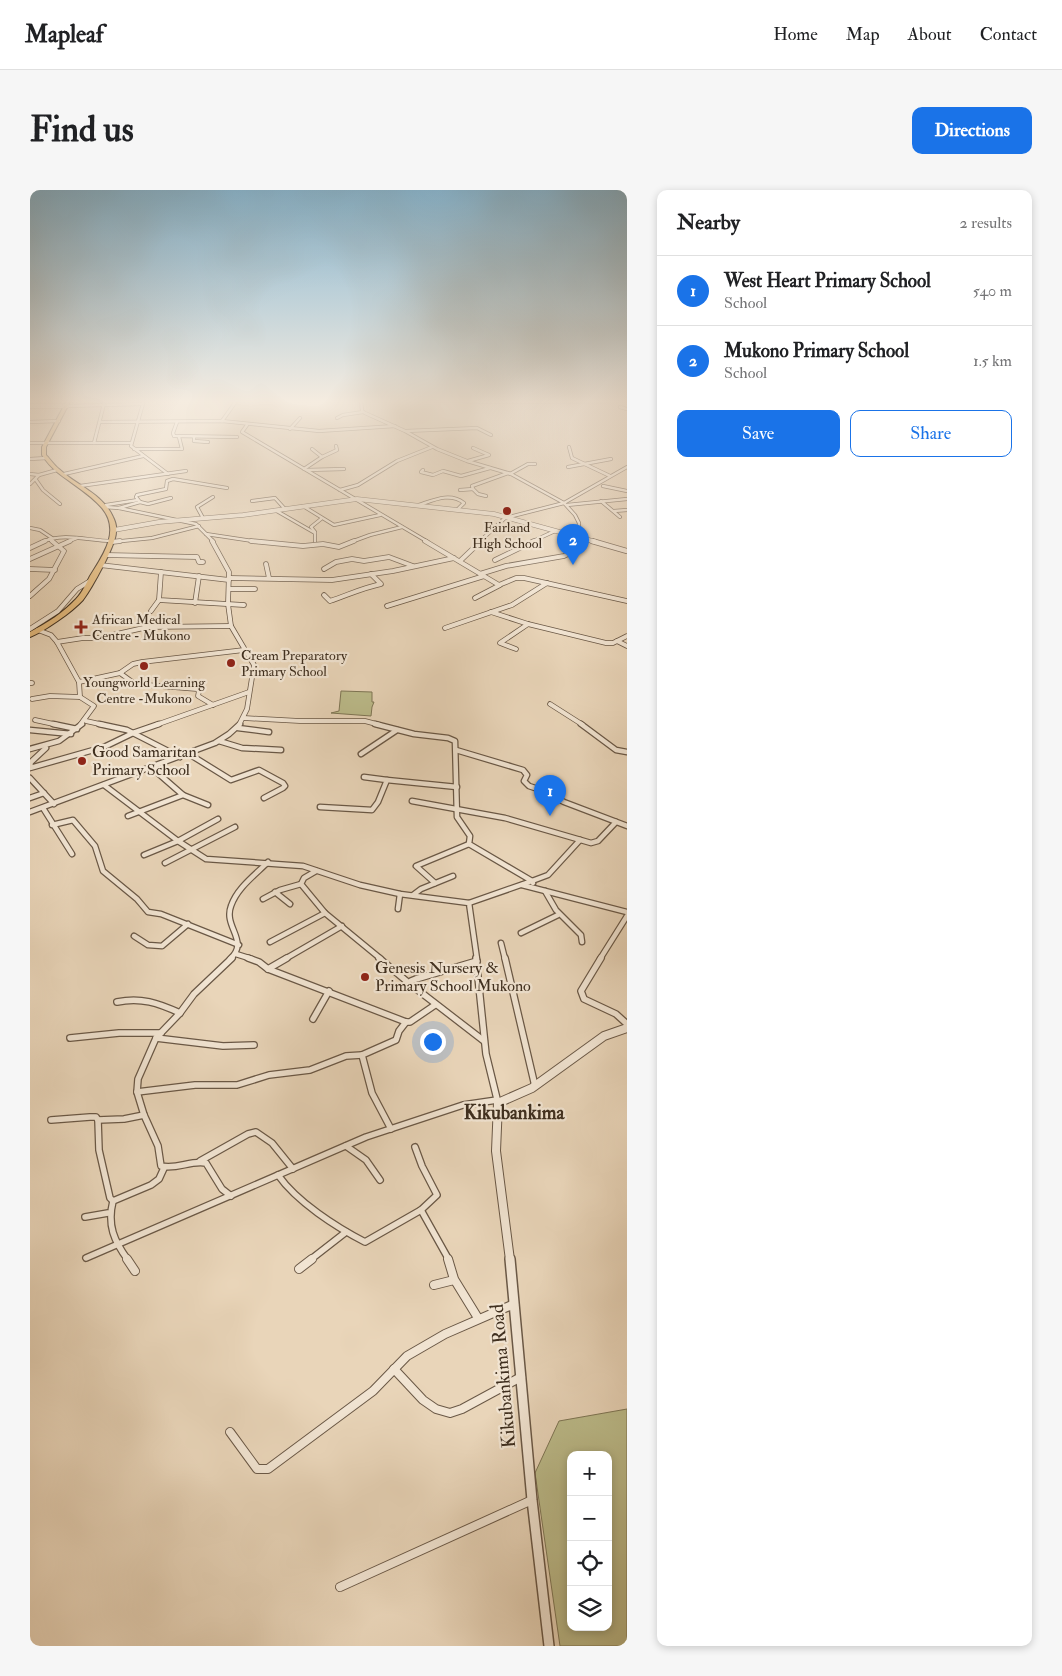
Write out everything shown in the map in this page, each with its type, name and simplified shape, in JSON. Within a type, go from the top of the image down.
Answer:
[{"type":"main road","points":[[33,632],[57,619],[80,599],[106,556],[112,542],[114,530],[110,516],[104,506],[58,470]]},
{"type":"street","points":[[64,474],[91,468]]},
{"type":"street","points":[[160,468],[168,474]]},
{"type":"street","points":[[302,468],[500,585]]},
{"type":"street","points":[[339,491],[354,488],[386,468]]},
{"type":"street","points":[[387,606],[450,588],[506,566],[564,556],[574,551],[580,538],[578,523],[566,504],[509,474],[490,468],[461,476],[441,471],[430,475],[421,472],[423,470]]},
{"type":"street","points":[[473,489],[472,486],[509,474],[521,468]]},
{"type":"street","points":[[595,468],[610,476]]},
{"type":"street","points":[[566,504],[625,468]]},
{"type":"street","points":[[305,470],[344,469]]},
{"type":"street","points":[[30,474],[58,470]]},
{"type":"street","points":[[80,486],[186,471]]},
{"type":"street","points":[[30,484],[36,480],[39,474]]},
{"type":"street","points":[[139,501],[136,496],[138,494],[166,489],[167,481],[176,479],[226,488]]},
{"type":"street","points":[[36,480],[43,490],[60,504]]},
{"type":"street","points":[[603,486],[627,491]]},
{"type":"street","points":[[460,490],[473,489],[478,494],[486,496]]},
{"type":"street","points":[[203,518],[197,508],[213,497]]},
{"type":"street","points":[[419,505],[451,497],[462,500],[464,503],[458,509]]},
{"type":"street","points":[[104,506],[139,501],[148,504],[171,498]]},
{"type":"street","points":[[252,501],[275,498],[285,509]]},
{"type":"street","points":[[114,530],[177,520],[285,509],[352,499],[494,514],[627,551]]},
{"type":"street","points":[[460,561],[505,518],[566,504],[627,499]]},
{"type":"street","points":[[119,508],[139,501]]},
{"type":"street","points":[[601,501],[620,517]]},
{"type":"street","points":[[30,812],[152,768],[219,741],[238,728],[244,718],[249,700],[250,678],[254,665],[232,626],[228,604],[229,579],[221,554],[199,526],[104,506]]},
{"type":"street","points":[[303,506],[321,519],[338,525],[380,515]]},
{"type":"street","points":[[275,510],[315,533]]},
{"type":"street","points":[[614,511],[627,510]]},
{"type":"street","points":[[315,541],[315,533],[311,527],[321,519]]},
{"type":"street","points":[[30,548],[51,539],[67,536],[91,541],[112,542],[152,538],[199,526]]},
{"type":"street","points":[[206,534],[268,544],[323,544],[339,547],[370,535],[402,527]]},
{"type":"street","points":[[30,528],[40,530],[64,551],[49,579],[30,596]]},
{"type":"street","points":[[495,560],[555,531]]},
{"type":"street","points":[[30,559],[77,538]]},
{"type":"street","points":[[106,556],[197,557],[199,562],[204,562]]},
{"type":"street","points":[[324,569],[336,562],[352,559],[364,561],[389,557],[413,566]]},
{"type":"street","points":[[100,565],[229,579],[269,578],[314,581],[371,574],[455,557]]},
{"type":"street","points":[[266,564],[269,578]]},
{"type":"street","points":[[30,569],[55,570]]},
{"type":"street","points":[[151,610],[159,600],[161,572]]},
{"type":"street","points":[[324,595],[330,601],[350,595],[358,589],[380,584],[371,574]]},
{"type":"street","points":[[195,603],[199,576]]},
{"type":"street","points":[[475,598],[500,585],[520,578],[627,601]]},
{"type":"street","points":[[445,628],[514,604],[547,583]]},
{"type":"street","points":[[229,589],[255,589]]},
{"type":"street","points":[[159,600],[244,605]]},
{"type":"street","points":[[491,612],[528,624],[606,643],[617,641],[627,636]]},
{"type":"street","points":[[516,649],[500,643],[528,624]]},
{"type":"street","points":[[58,642],[83,638],[99,638],[148,627],[232,626]]},
{"type":"street","points":[[33,632],[51,635],[58,642],[79,682],[80,697]]},
{"type":"street","points":[[617,641],[627,646]]},
{"type":"street","points":[[79,682],[120,673],[133,664],[142,662],[244,650]]},
{"type":"street","points":[[120,673],[134,684],[197,689],[199,691],[198,696],[213,705]]},
{"type":"street","points":[[30,767],[104,747],[133,732],[249,692]]},
{"type":"street","points":[[30,749],[46,747],[66,739],[86,721],[94,706],[80,697],[50,696],[32,699]]},
{"type":"street","points":[[550,704],[594,732],[616,750],[627,752]]},
{"type":"street","points":[[244,718],[300,722],[365,721],[397,730],[452,739],[455,741],[456,750],[458,821],[470,836],[469,844]]},
{"type":"street","points":[[35,720],[77,729]]},
{"type":"street","points":[[86,721],[133,732],[180,757]]},
{"type":"street","points":[[238,728],[269,732]]},
{"type":"street","points":[[30,730],[71,734]]},
{"type":"street","points":[[361,754],[397,730]]},
{"type":"street","points":[[219,741],[242,748],[281,750]]},
{"type":"street","points":[[30,767],[31,762],[46,747]]},
{"type":"street","points":[[456,750],[523,770],[527,775],[524,781],[529,786],[564,802],[627,826]]},
{"type":"street","points":[[189,754],[231,780],[259,770],[283,783],[285,786],[283,788],[264,798]]},
{"type":"street","points":[[152,768],[183,795],[208,805]]},
{"type":"street","points":[[364,777],[457,787]]},
{"type":"street","points":[[30,778],[54,804]]},
{"type":"street","points":[[320,807],[372,810],[380,802],[387,780]]},
{"type":"street","points":[[104,785],[178,841],[206,859],[303,866],[360,885],[400,894],[469,903],[548,875],[580,840]]},
{"type":"street","points":[[30,798],[44,793]]},
{"type":"street","points":[[128,816],[183,795]]},
{"type":"street","points":[[412,801],[518,821],[595,843],[616,822]]},
{"type":"street","points":[[43,808],[72,854]]},
{"type":"street","points":[[144,855],[178,841],[218,819]]},
{"type":"street","points":[[52,825],[73,820],[94,846],[103,870],[137,899],[148,912],[161,914],[239,944]]},
{"type":"street","points":[[165,863],[235,827]]},
{"type":"street","points":[[469,844],[532,881],[535,888]]},
{"type":"street","points":[[435,883],[416,866],[469,844]]},
{"type":"street","points":[[164,1168],[158,1146],[144,1115],[137,1092],[138,1079],[156,1038],[180,1013],[194,994],[236,954],[239,944],[230,919],[230,907],[239,891],[268,862]]},
{"type":"street","points":[[264,899],[275,892],[301,884],[304,878],[316,871]]},
{"type":"street","points":[[413,896],[416,892],[453,876]]},
{"type":"street","points":[[301,884],[325,912],[435,1005],[484,1041]]},
{"type":"street","points":[[522,885],[627,912]]},
{"type":"street","points":[[545,890],[549,902],[558,915],[581,935],[582,942]]},
{"type":"street","points":[[275,892],[290,904]]},
{"type":"street","points":[[398,909],[400,894]]},
{"type":"street","points":[[469,903],[477,961],[484,1041],[497,1102]]},
{"type":"street","points":[[270,942],[325,912]]},
{"type":"street","points":[[521,933],[558,915]]},
{"type":"street","points":[[86,1258],[346,1146],[463,1105],[497,1102],[535,1086],[592,1045],[627,1026],[616,1014],[584,999],[581,991],[627,916]]},
{"type":"street","points":[[134,936],[148,945],[162,946],[188,924]]},
{"type":"street","points":[[268,969],[342,926]]},
{"type":"street","points":[[501,943],[535,1086]]},
{"type":"street","points":[[236,954],[258,962],[268,969],[406,1022],[410,1022],[435,1005]]},
{"type":"street","points":[[410,984],[416,979],[477,961]]},
{"type":"street","points":[[313,1019],[329,991]]},
{"type":"street","points":[[117,1002],[133,998],[157,1002],[180,1013]]},
{"type":"street","points":[[137,1092],[195,1085],[237,1085],[269,1076],[310,1070],[346,1056],[362,1055],[396,1040],[399,1031],[406,1022]]},
{"type":"street","points":[[70,1038],[119,1033],[160,1033]]},
{"type":"street","points":[[156,1038],[223,1046],[254,1045]]},
{"type":"street","points":[[362,1055],[372,1093],[391,1129]]},
{"type":"street","name":"Kikubankima Road","points":[[497,1102],[496,1151],[506,1219],[532,1500],[548,1646]]},
{"type":"street","points":[[50,1120],[90,1117],[96,1117],[98,1120],[124,1119],[144,1115]]},
{"type":"street","points":[[98,1120],[99,1159],[110,1198],[113,1201]]},
{"type":"street","points":[[164,1168],[200,1161],[256,1132],[266,1137],[277,1147],[293,1168]]},
{"type":"street","points":[[346,1146],[362,1155],[374,1167],[380,1180]]},
{"type":"street","points":[[278,1175],[288,1189],[346,1232],[365,1242],[421,1210],[437,1195],[436,1189],[422,1166],[415,1147]]},
{"type":"street","points":[[200,1161],[210,1166],[222,1188],[231,1196]]},
{"type":"street","points":[[135,1271],[111,1234],[108,1213],[113,1201],[159,1179],[164,1168]]},
{"type":"street","points":[[421,1210],[448,1258],[454,1280],[478,1318]]},
{"type":"street","points":[[84,1217],[108,1213]]},
{"type":"street","points":[[299,1268],[346,1232]]},
{"type":"street","points":[[434,1285],[454,1280]]},
{"type":"street","points":[[230,1432],[257,1469],[268,1468],[341,1417],[385,1381],[407,1356],[478,1318],[514,1304]]},
{"type":"street","points":[[394,1369],[424,1400],[436,1409],[450,1412],[462,1409],[520,1377]]},
{"type":"street","points":[[340,1587],[532,1500]]},
{"type":"green space","points":[[341,691],[372,692],[372,702],[374,702],[371,716],[331,713],[339,711]]},
{"type":"green space","points":[[627,1409],[627,1646],[560,1646],[535,1473],[559,1421]]},
{"type":"place","name":"Fairland High School","points":[[507,511]]},
{"type":"place","name":"Mukono Primary School","points":[[573,565]]},
{"type":"place","name":"African Medical Centre - Mukono","points":[[81,627]]},
{"type":"place","name":"Cream Preparatory Primary School","points":[[231,663]]},
{"type":"place","name":"Youngworld Learning Centre -Mukono","points":[[144,666]]},
{"type":"place","name":"Good Samaritan Primary School","points":[[82,761]]},
{"type":"place","name":"West Heart Primary School","points":[[550,816]]},
{"type":"place","name":"Genesis Nursery & Primary School Mukono","points":[[365,977]]},
{"type":"district","name":"Kikubankima","points":[[514,1113]]}]
